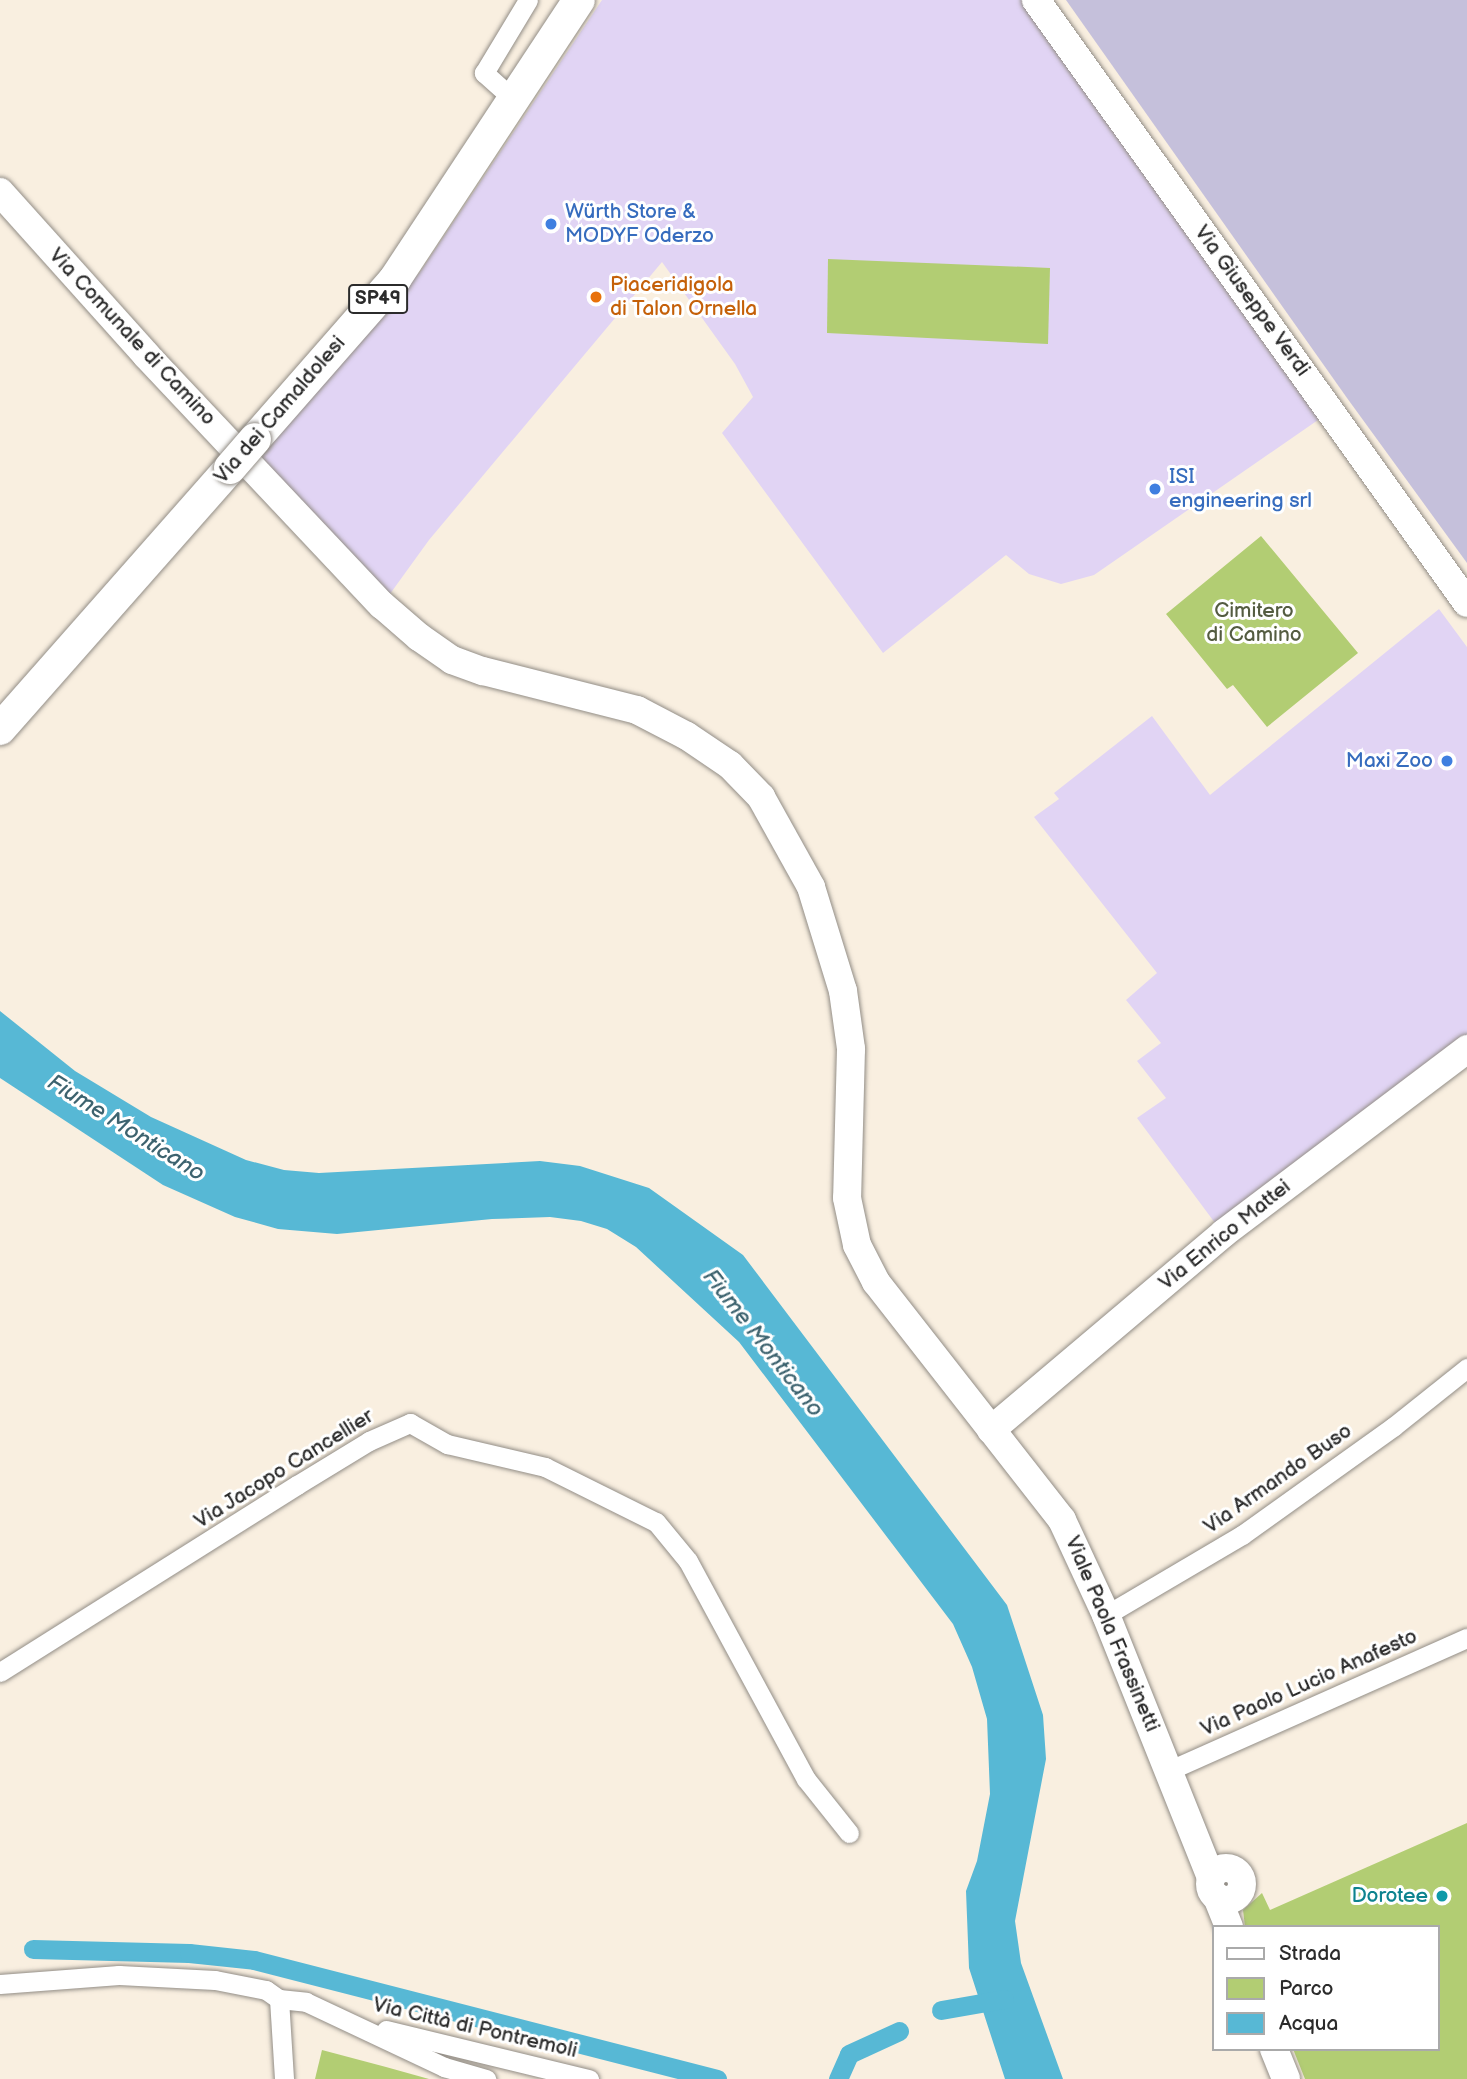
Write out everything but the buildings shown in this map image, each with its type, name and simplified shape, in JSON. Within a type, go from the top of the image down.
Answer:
[{"type":"main road","name":"Via dei Camaldolesi","points":[[0,729],[395,279],[579,0]]},
{"type":"street","points":[[512,98],[484,73],[528,0]]},
{"type":"street","name":"Via Giuseppe Verdi","points":[[1036,0],[1467,603]]},
{"type":"street","name":"Via Comunale di Camino","points":[[3,200],[382,604],[419,637],[452,660],[483,671],[637,710],[687,736],[730,765],[761,797],[810,887],[843,991],[851,1049],[846,1198],[857,1245],[876,1282],[991,1430]]},
{"type":"street","name":"Via Enrico Mattei","points":[[991,1430],[1224,1233],[1467,1049]]},
{"type":"street","name":"Via Armando Buso","points":[[1106,1615],[1242,1535],[1393,1427],[1467,1368]]},
{"type":"street","name":"Via Jacopo Cancellier","points":[[0,1672],[318,1472],[390,1430],[410,1423],[447,1444],[545,1467],[656,1522],[688,1561],[806,1779],[849,1833]]},
{"type":"street","name":"Viale Paola Frassinetti","points":[[991,1430],[1062,1520],[1106,1615],[1218,1880],[1229,1925]]},
{"type":"street","name":"Via Paolo Lucio Anafesto","points":[[1170,1770],[1467,1638]]},
{"type":"street","name":"Via Città di Pontremoli","points":[[0,1984],[119,1975],[215,1980],[266,1990],[279,1999],[306,2001],[450,2069],[486,2079]]},
{"type":"street","name":"Via Città di Pontremoli","points":[[0,1998],[34,1983]]},
{"type":"street","points":[[279,1999],[284,2079]]},
{"type":"street","name":"Via Città di Pontremoli","points":[[349,2021],[589,2079]]},
{"type":"street","points":[[450,2069],[458,2054],[467,2050]]},
{"type":"street","points":[[1276,2051],[1286,2079]]},
{"type":"shaded area","points":[[602,0],[1032,0],[1331,411],[1094,575],[1061,584],[1029,574],[1006,555],[883,653],[722,433],[753,397],[735,364],[662,262],[429,540],[382,605],[253,464],[420,272]]},
{"type":"shaded area","points":[[1066,0],[1467,0],[1467,563],[1347,398]]},
{"type":"shaded area","points":[[1439,609],[1467,647],[1467,1035],[1218,1227],[1137,1118],[1166,1098],[1137,1061],[1161,1043],[1126,1000],[1157,973],[1034,817],[1059,799],[1054,793],[1152,716],[1210,795]]},
{"type":"green space","points":[[828,259],[1050,268],[1048,344],[827,333]]},
{"type":"green space","name":"Cimitero di Camino","points":[[1261,536],[1358,653],[1267,727],[1233,685],[1227,689],[1166,614]]},
{"type":"green space","points":[[1467,1823],[1467,2079],[1305,2079],[1294,2051],[1439,2051],[1439,1925],[1245,1925],[1243,1910],[1262,1893],[1270,1910]]},
{"type":"green space","points":[[322,2050],[386,2067],[429,2079],[315,2079]]},
{"type":"water","name":"Fiume Monticano","points":[[0,1011],[75,1071],[151,1117],[246,1160],[284,1170],[319,1173],[540,1161],[580,1166],[649,1188],[743,1255],[1007,1605],[1043,1715],[1046,1759],[1015,1921],[1021,1963],[1063,2079],[1005,2079],[969,1968],[966,1891],[977,1861],[990,1794],[987,1719],[972,1667],[953,1624],[739,1342],[636,1247],[607,1229],[581,1221],[550,1217],[492,1219],[337,1234],[278,1229],[235,1217],[163,1185],[0,1078]]},
{"type":"waterway","points":[[33,1949],[189,1953],[254,1960],[717,2079]]},
{"type":"waterway","points":[[941,2010],[1004,1999]]},
{"type":"waterway","points":[[838,2079],[849,2054],[899,2031]]},
{"type":"place","name":"Würth Store & MODYF Oderzo","points":[[551,224]]},
{"type":"place","name":"Piaceridigola di Talon Ornella","points":[[596,297]]},
{"type":"place","name":"ISI engineering srl","points":[[1155,489]]},
{"type":"place","name":"Maxi Zoo","points":[[1447,761]]},
{"type":"place","name":"Dorotee","points":[[1442,1896]]}]
